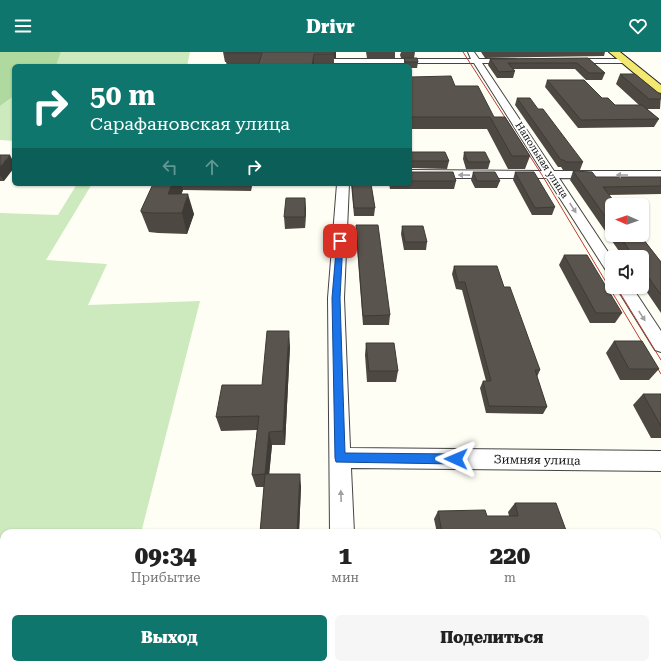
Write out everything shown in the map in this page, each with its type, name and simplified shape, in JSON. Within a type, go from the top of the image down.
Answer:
[{"type":"main road","points":[[614,52],[661,90]]},
{"type":"street","points":[[324,64],[330,61],[474,56],[518,61]]},
{"type":"street","name":"Напольная улица","points":[[474,56],[605,258]]},
{"type":"street","points":[[560,61],[624,61]]},
{"type":"street","points":[[412,174],[661,175]]},
{"type":"street","points":[[342,529],[336,298],[343,186]]},
{"type":"street","points":[[628,294],[661,345]]},
{"type":"street","name":"Зимняя улица","points":[[340,458],[661,461]]},
{"type":"green space","points":[[0,52],[61,52],[57,64],[12,64],[12,97],[0,106]]},
{"type":"green space","points":[[61,52],[190,52],[187,64],[57,64]]},
{"type":"green space","points":[[12,97],[12,141],[0,140],[0,106]]},
{"type":"green space","points":[[76,186],[91,186],[46,260],[107,264],[88,305],[200,301],[142,529],[0,529],[0,213],[58,215]]},
{"type":"building","points":[[334,52],[334,54],[314,54],[312,64],[259,64],[262,53],[225,53]]},
{"type":"building","points":[[404,58],[417,58],[418,62],[405,62]]},
{"type":"building","points":[[588,58],[605,73],[589,73],[577,63],[508,63],[515,71],[499,72],[490,59]]},
{"type":"building","points":[[620,74],[635,74],[661,95],[661,99],[649,99]]},
{"type":"building","points":[[451,76],[455,86],[478,86],[494,117],[505,117],[530,156],[512,156],[490,117],[412,117],[412,77]]},
{"type":"building","points":[[547,80],[584,80],[602,98],[608,98],[615,105],[642,105],[659,119],[581,120]]},
{"type":"building","points":[[517,98],[530,98],[538,109],[543,109],[583,162],[566,162],[561,160]]},
{"type":"building","points":[[412,152],[445,152],[449,161],[412,161]]},
{"type":"building","points":[[464,152],[485,152],[490,162],[468,162]]},
{"type":"building","points":[[0,155],[10,155],[0,167]]},
{"type":"building","points":[[573,171],[592,172],[596,177],[661,177],[661,186],[603,187],[612,198],[605,198],[605,216]]},
{"type":"building","points":[[412,172],[453,172],[456,181],[412,181]]},
{"type":"building","points":[[473,172],[495,172],[500,181],[477,181]]},
{"type":"building","points":[[515,172],[534,172],[555,207],[535,208]]},
{"type":"building","points":[[152,186],[171,186],[168,194],[188,194],[182,213],[151,213],[141,212]]},
{"type":"building","points":[[352,186],[371,186],[375,208],[354,208]]},
{"type":"building","points":[[286,198],[305,198],[305,217],[284,217]]},
{"type":"building","points":[[356,225],[378,225],[390,315],[363,316]]},
{"type":"building","points":[[402,226],[423,226],[427,242],[405,242]]},
{"type":"building","points":[[624,242],[645,242],[661,262],[661,295],[649,278],[649,250],[629,250]]},
{"type":"building","points":[[564,255],[587,255],[605,285],[605,294],[611,294],[622,313],[596,313]]},
{"type":"building","points":[[454,266],[497,266],[504,287],[510,287],[540,370],[535,370],[547,407],[489,406],[483,381],[491,381],[465,282],[458,282]]},
{"type":"building","points":[[267,331],[289,331],[283,431],[269,432],[265,474],[252,475],[259,416],[216,417],[222,385],[262,385]]},
{"type":"building","points":[[614,341],[642,341],[659,369],[629,369]]},
{"type":"building","points":[[366,343],[394,343],[398,371],[369,371]]},
{"type":"building","points":[[643,394],[661,394],[661,426]]},
{"type":"building","points":[[265,474],[300,474],[297,529],[260,529]]},
{"type":"building","points":[[515,503],[556,503],[566,529],[441,529],[438,511],[485,510],[487,516],[518,516]]},
{"type":"tram line","points":[[463,52],[542,175],[661,374]]},
{"type":"tram line","points":[[621,294],[661,360]]},
{"type":"route","points":[[340,241],[336,298],[340,458],[456,459]]}]
